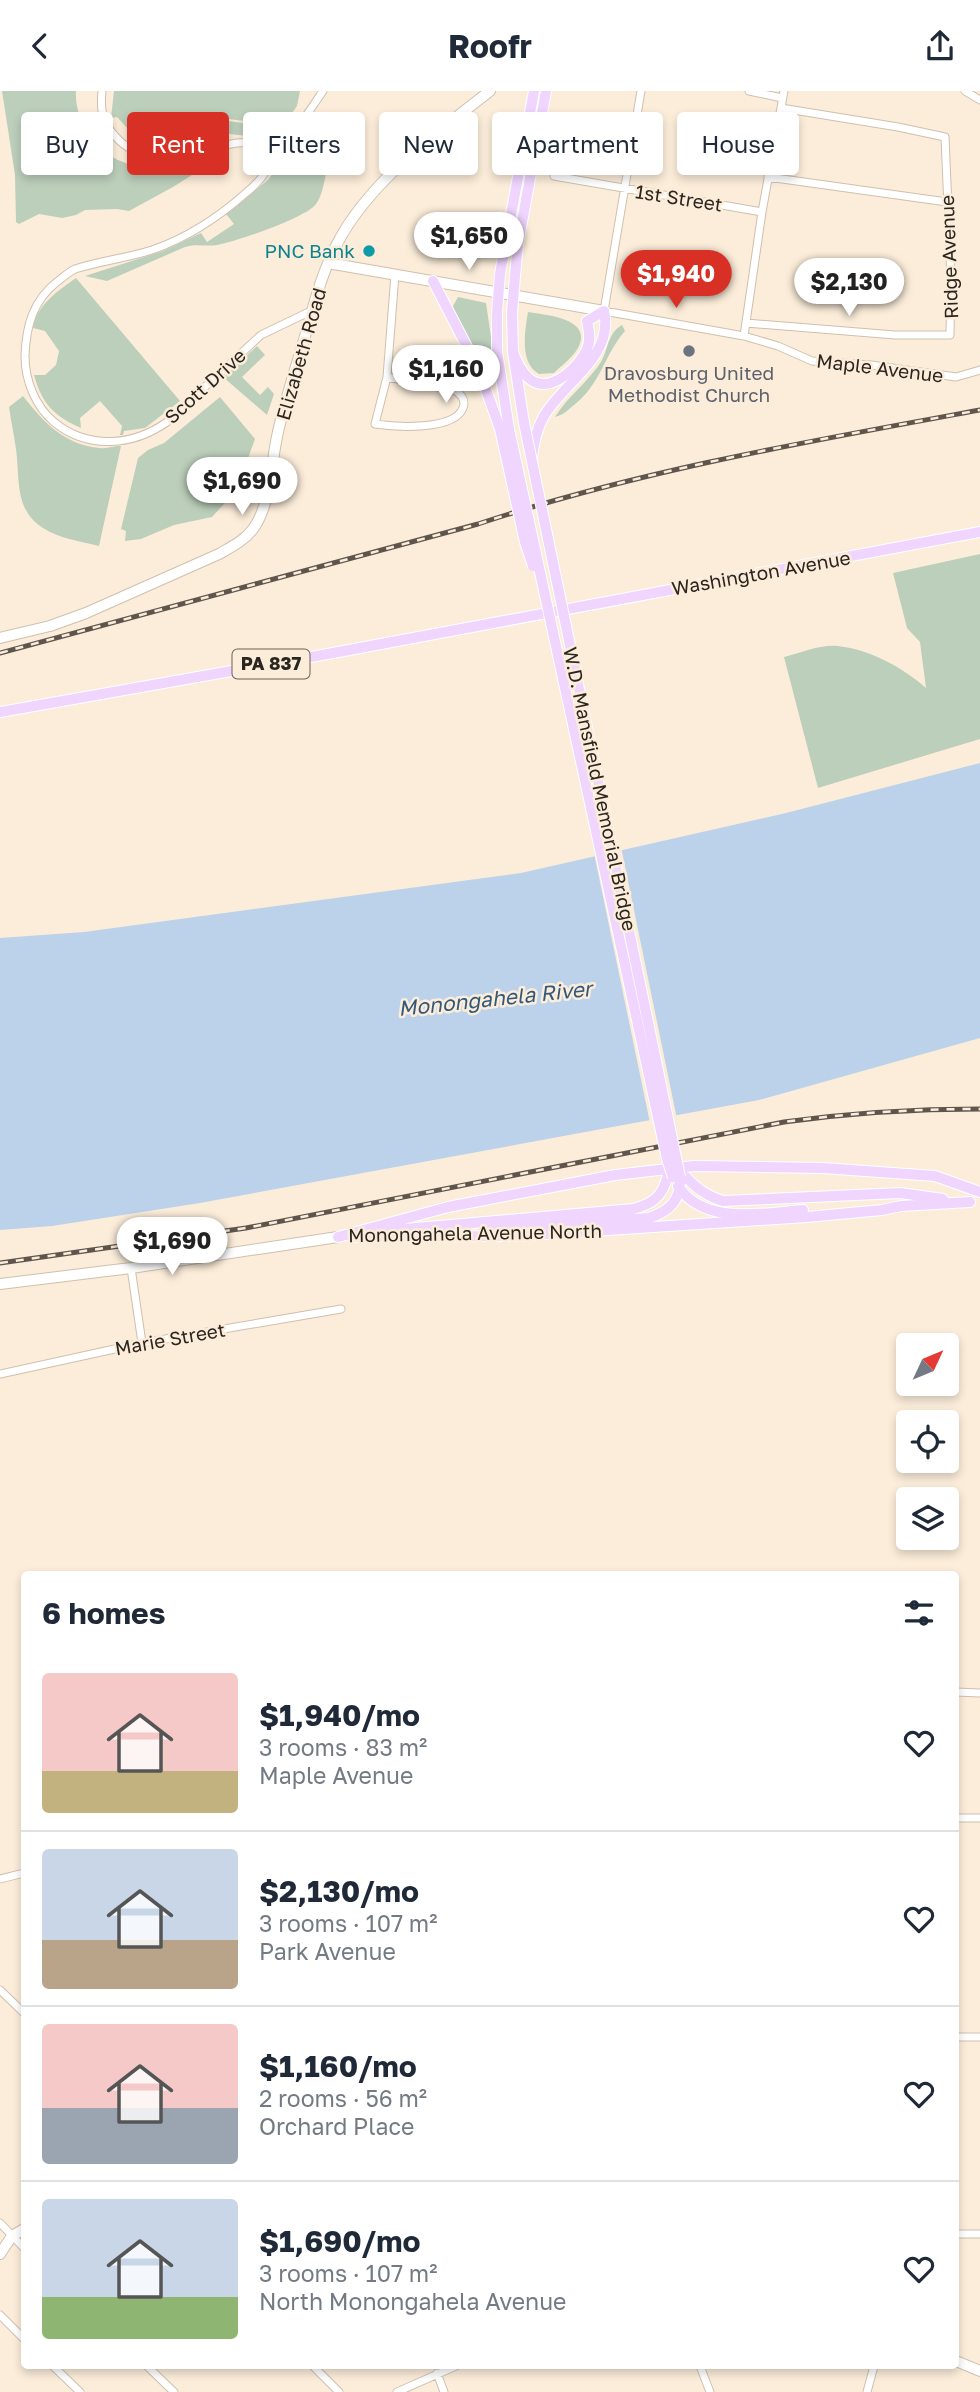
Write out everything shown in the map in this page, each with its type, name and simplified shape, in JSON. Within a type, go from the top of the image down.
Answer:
[{"type":"main road","name":"Elizabeth Road","points":[[0,638],[50,626],[86,613],[219,554],[253,530],[262,514],[278,432],[313,310],[337,243],[383,182],[417,149],[490,91]]},
{"type":"main road","points":[[504,429],[497,313],[500,274],[534,91]]},
{"type":"main road","name":"W.D. Mansfield Memorial Bridge","points":[[546,91],[518,244],[512,313],[513,352],[531,461],[672,1157]]},
{"type":"main road","name":"Maple Avenue","points":[[328,263],[604,311]]},
{"type":"main road","points":[[433,281],[479,370],[504,429]]},
{"type":"main road","points":[[513,352],[521,370],[530,380],[539,384],[550,384],[561,379],[582,356],[588,346],[587,321],[604,311],[606,322],[595,357],[559,395],[544,416],[535,436],[531,461]]},
{"type":"main road","name":"W.D. Mansfield Memorial Bridge","points":[[504,429],[525,542],[547,617],[672,1157]]},
{"type":"main road","name":"Washington Avenue","points":[[547,617],[980,533]]},
{"type":"main road","name":"PA 837","points":[[0,712],[547,617]]},
{"type":"main road","points":[[672,1157],[681,1190],[694,1201],[712,1210],[731,1214],[856,1206],[901,1206]]},
{"type":"main road","points":[[672,1157],[676,1177]]},
{"type":"main road","name":"Monongahela Avenue North","points":[[338,1237],[461,1204],[615,1175],[694,1166],[822,1168],[935,1176],[980,1192]]},
{"type":"main road","points":[[676,1177],[710,1197],[723,1201],[900,1193],[975,1202]]},
{"type":"main road","points":[[0,1284],[131,1268],[418,1226],[633,1209],[647,1205],[657,1198],[676,1177]]},
{"type":"main road","points":[[436,1235],[469,1230],[649,1218],[662,1214],[673,1204],[681,1190]]},
{"type":"main road","name":"Monongahela Avenue North","points":[[338,1237],[514,1235],[627,1229],[975,1202]]},
{"type":"main road","points":[[0,2254],[12,2236],[21,2231]]},
{"type":"main road","points":[[959,2362],[980,2371]]},
{"type":"street","points":[[102,91],[100,110],[113,135],[130,149],[145,155],[177,156],[243,142]]},
{"type":"street","points":[[309,112],[323,91]]},
{"type":"street","points":[[604,311],[641,91]]},
{"type":"street","points":[[744,335],[783,94],[749,91]]},
{"type":"street","points":[[965,91],[980,100]]},
{"type":"street","name":"Ridge Avenue","points":[[746,323],[895,335],[950,335],[951,278],[945,137],[781,107]]},
{"type":"street","name":"Scott Drive","points":[[263,175],[261,180],[231,206],[200,227],[155,249],[73,270],[52,285],[39,300],[29,320],[25,364],[30,387],[39,405],[53,421],[75,435],[94,441],[136,438],[150,434],[167,422],[261,335],[313,310]]},
{"type":"street","name":"1st Street","points":[[554,176],[762,212]]},
{"type":"street","points":[[768,177],[947,202]]},
{"type":"street","points":[[387,377],[454,390],[461,394],[463,407],[457,416],[412,428],[375,424],[387,377],[395,274]]},
{"type":"street","name":"Maple Avenue","points":[[604,311],[744,335],[812,361],[956,377],[980,370]]},
{"type":"street","points":[[131,1268],[142,1343]]},
{"type":"street","name":"Marie Street","points":[[0,1374],[142,1343],[341,1309]]},
{"type":"street","points":[[959,1692],[980,1693]]},
{"type":"street","points":[[959,1818],[980,1818]]},
{"type":"street","points":[[0,1879],[21,1874]]},
{"type":"street","points":[[0,1990],[21,2010]]},
{"type":"street","points":[[959,2037],[980,2037]]},
{"type":"street","points":[[0,2223],[21,2245]]},
{"type":"street","points":[[959,2234],[980,2234]]},
{"type":"street","points":[[0,2315],[21,2336]]},
{"type":"street","points":[[55,2369],[80,2392]]},
{"type":"street","points":[[150,2369],[174,2392]]},
{"type":"street","points":[[316,2369],[339,2392]]},
{"type":"street","points":[[397,2392],[448,2369]]},
{"type":"street","points":[[700,2369],[710,2392]]},
{"type":"street","points":[[867,2392],[873,2369]]},
{"type":"street","points":[[437,2373],[443,2392]]},
{"type":"green space","points":[[2,91],[76,91],[79,112],[21,112],[21,175],[113,175],[113,157],[127,163],[127,175],[192,175],[129,211],[85,210],[62,218],[39,214],[19,224],[16,222],[15,175]]},
{"type":"green space","points":[[114,91],[300,91],[293,112],[243,112],[243,121],[229,119],[229,112],[127,112],[127,128],[117,117],[113,118]]},
{"type":"green space","points":[[229,121],[243,123],[243,135],[229,134]]},
{"type":"green space","points":[[272,175],[325,175],[321,193],[310,210],[270,229],[217,245],[185,247],[107,281],[85,276],[163,251],[201,233],[207,242],[234,224],[226,214]]},
{"type":"green space","points":[[76,278],[180,401],[145,428],[124,431],[123,435],[120,435],[122,426],[100,401],[80,418],[81,428],[56,414],[41,394],[34,375],[45,375],[56,365],[59,351],[45,331],[33,328],[35,320],[43,305]]},
{"type":"green space","points":[[458,297],[486,303],[497,378],[493,383],[452,308]]},
{"type":"green space","points":[[528,312],[565,320],[579,330],[581,338],[578,348],[554,373],[539,374],[528,362],[525,346]]},
{"type":"green space","points":[[622,325],[625,331],[590,388],[570,409],[555,417],[596,369],[604,357],[611,337]]},
{"type":"green space","points":[[257,346],[265,355],[242,377],[260,395],[268,387],[274,394],[267,415],[223,377]]},
{"type":"green space","points":[[23,396],[47,424],[66,437],[100,448],[121,446],[99,546],[56,535],[34,521],[27,512],[20,493],[9,407]]},
{"type":"green space","points":[[220,397],[255,439],[236,491],[212,517],[174,525],[141,539],[125,541],[126,531],[121,529],[138,458],[164,443]]},
{"type":"green space","points":[[980,554],[980,739],[818,788],[784,657],[825,646],[850,648],[885,661],[926,688],[920,642],[907,628],[893,573]]},
{"type":"water","name":"Monongahela River","points":[[980,763],[980,1038],[759,1100],[200,1203],[52,1226],[0,1230],[0,938],[84,932],[521,873],[786,813]]},
{"type":"pier","points":[[621,847],[677,1119],[650,1123],[594,853]]},
{"type":"railway","points":[[0,653],[664,472],[980,410]]},
{"type":"railway","points":[[0,1263],[246,1228],[784,1122],[882,1112],[980,1109]]},
{"type":"place","name":"PNC Bank","points":[[369,251]]},
{"type":"place","name":"Dravosburg United Methodist Church","points":[[689,351]]}]
